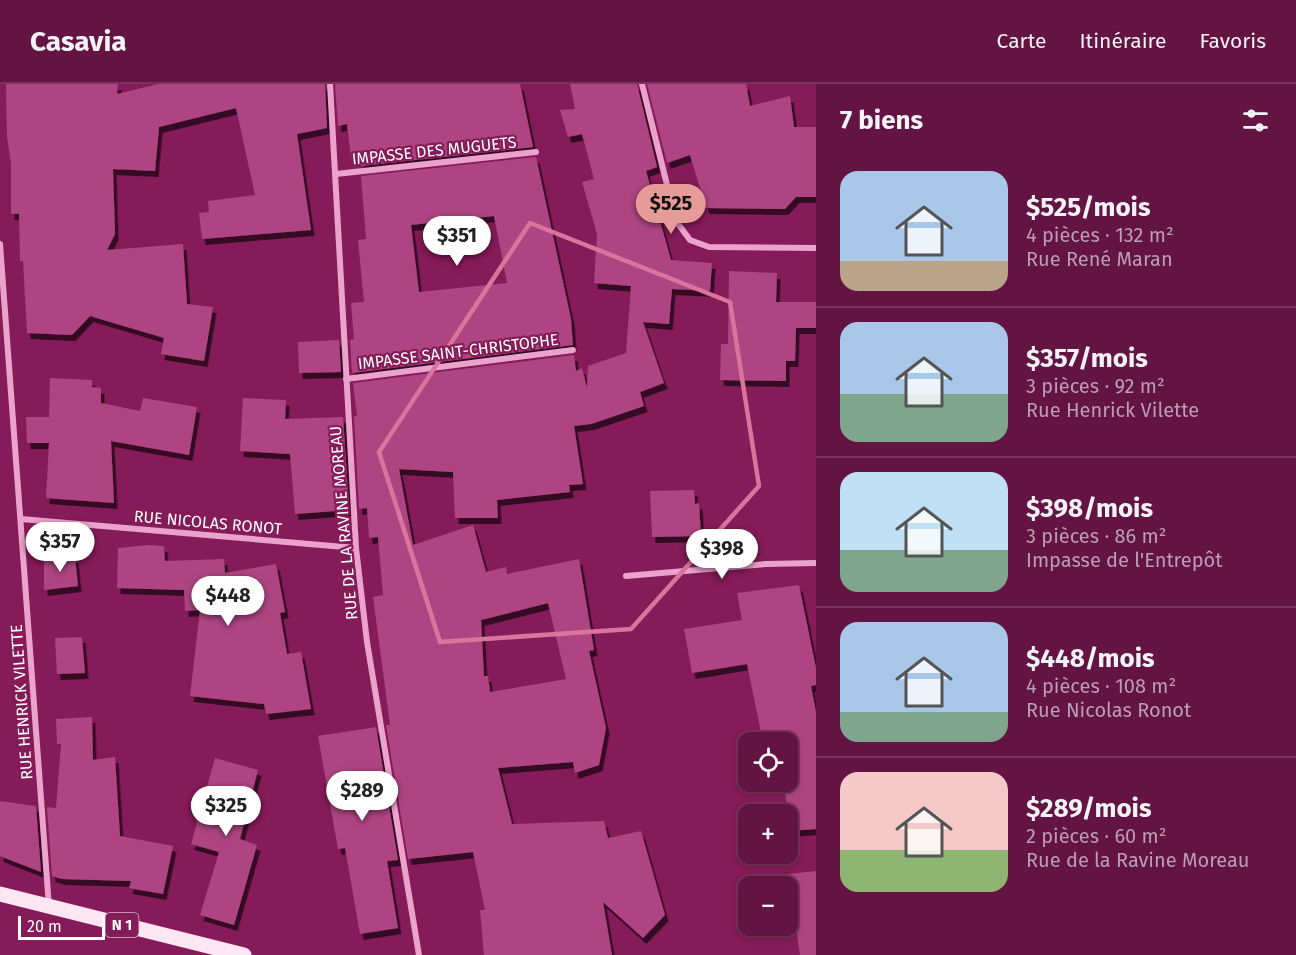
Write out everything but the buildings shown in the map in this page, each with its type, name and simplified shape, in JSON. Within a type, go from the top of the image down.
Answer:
[{"type":"main road","name":"N 1","points":[[0,894],[244,955]]},
{"type":"street","name":"RUE DE LA RAVINE MOREAU","points":[[330,84],[356,548],[367,642],[419,955]]},
{"type":"street","points":[[642,84],[676,221],[690,240],[709,247],[816,248]]},
{"type":"street","name":"IMPASSE DES MUGUETS","points":[[336,174],[536,152]]},
{"type":"street","name":"RUE HENRICK VILETTE","points":[[0,244],[49,907]]},
{"type":"street","name":"IMPASSE SAINT-CHRISTOPHE","points":[[346,379],[573,350]]},
{"type":"street","name":"RUE NICOLAS RONOT","points":[[21,519],[356,548]]},
{"type":"street","points":[[626,576],[816,562]]},
{"type":"highlighted area","points":[[530,223],[730,302],[759,486],[631,629],[440,642],[379,452]]}]
